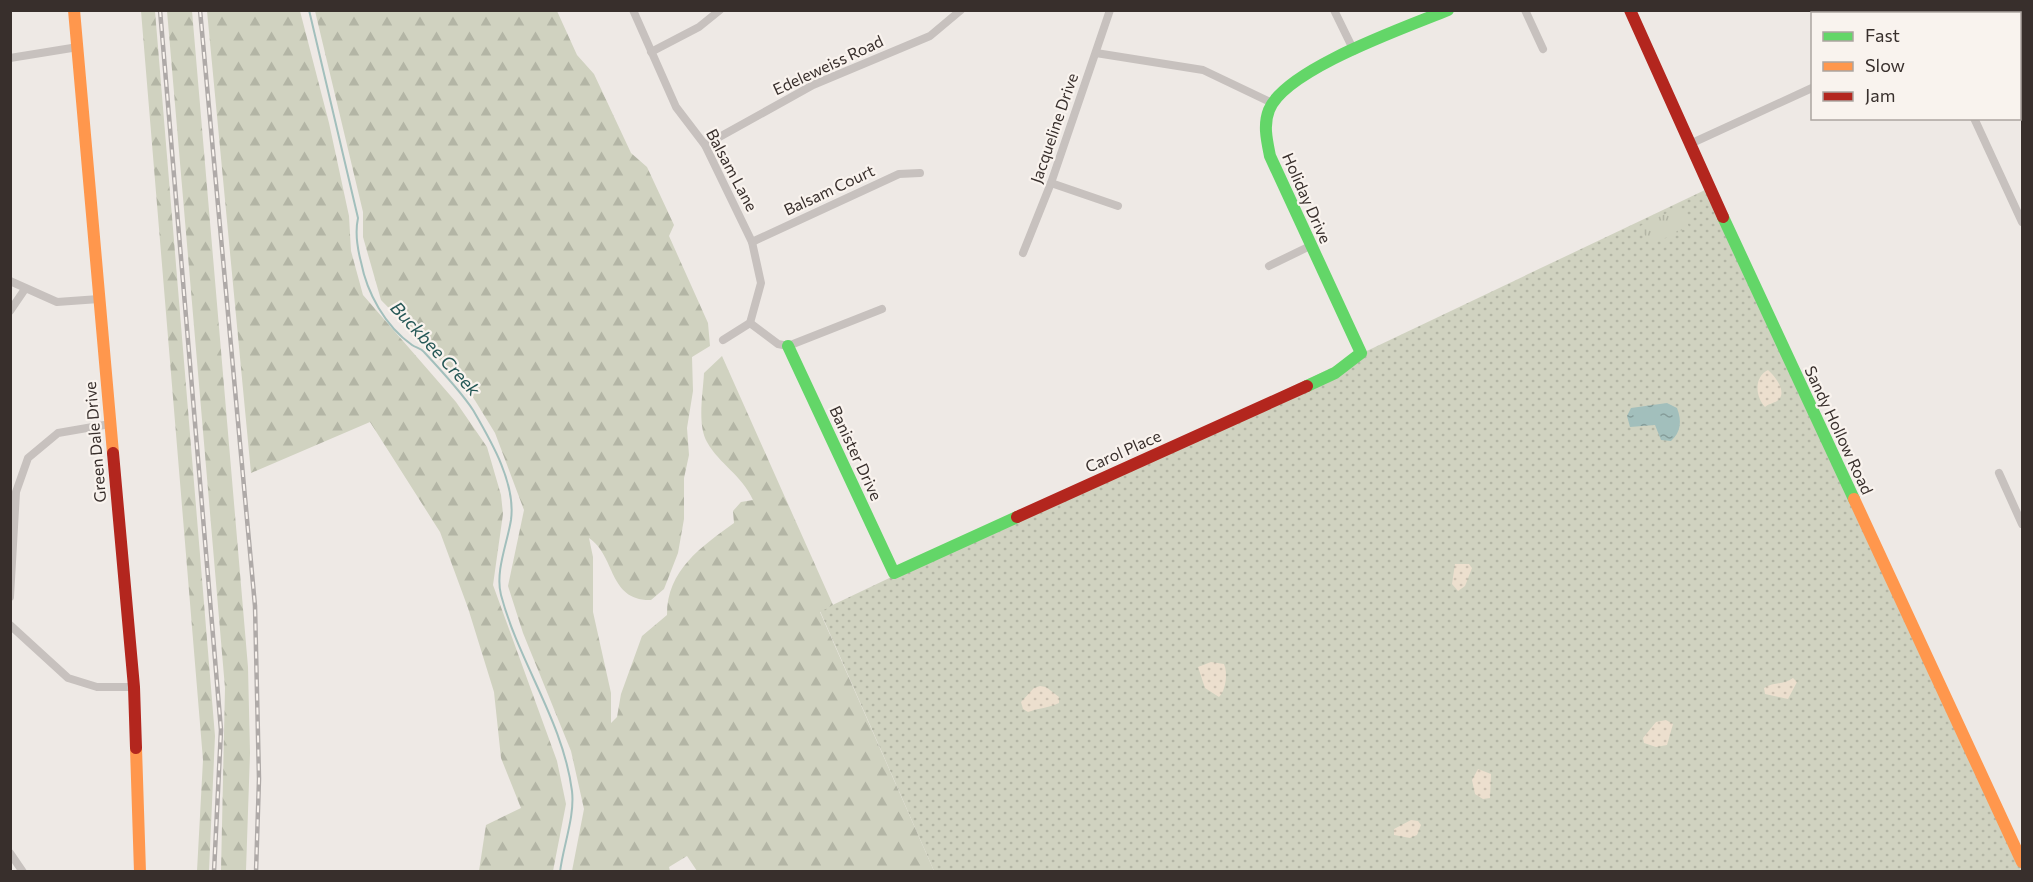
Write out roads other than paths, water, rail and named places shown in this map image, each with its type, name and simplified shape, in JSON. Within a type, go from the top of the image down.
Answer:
[{"type":"street","name":"Green Dale Drive","points":[[74,10],[134,687],[140,872]]},
{"type":"street","name":"Balsam Lane","points":[[633,10],[676,107],[705,145],[752,242],[761,283],[750,323]]},
{"type":"street","points":[[651,52],[699,27],[720,10]]},
{"type":"street","name":"Edeleweiss Road","points":[[705,145],[813,85],[930,36],[961,10]]},
{"type":"street","name":"Jacqueline Drive","points":[[1023,253],[1051,183],[1110,10]]},
{"type":"street","points":[[1334,10],[1354,51]]},
{"type":"street","points":[[1096,53],[1203,70],[1272,103],[1299,78],[1448,10]]},
{"type":"street","points":[[1525,10],[1543,50]]},
{"type":"street","name":"Sandy Hollow Road","points":[[1630,10],[2022,862]]},
{"type":"street","points":[[10,58],[78,47]]},
{"type":"street","points":[[1690,144],[1811,88]]},
{"type":"street","name":"Holiday Drive","points":[[1272,103],[1265,128],[1270,156],[1361,353]]},
{"type":"street","points":[[1975,120],[2022,222]]},
{"type":"street","name":"Balsam Court","points":[[752,242],[899,174],[920,173]]},
{"type":"street","points":[[1051,183],[1118,206]]},
{"type":"street","points":[[1269,266],[1310,246]]},
{"type":"street","points":[[10,281],[57,302],[99,299]]},
{"type":"street","points":[[10,311],[25,289]]},
{"type":"street","points":[[723,340],[750,323],[778,344],[788,346],[882,309]]},
{"type":"street","name":"Banister Drive","points":[[788,346],[894,573]]},
{"type":"street","name":"Carol Place","points":[[894,573],[1335,373],[1361,353]]},
{"type":"street","points":[[10,597],[16,492],[28,458],[58,434],[110,424]]},
{"type":"street","points":[[1999,473],[2022,524]]},
{"type":"street","points":[[10,625],[68,678],[97,687],[134,687]]},
{"type":"street","points":[[10,853],[23,872]]},
{"type":"water","points":[[1667,403],[1677,408],[1680,417],[1679,430],[1671,441],[1661,440],[1655,425],[1630,427],[1627,416],[1631,408]]},
{"type":"waterway","name":"Buckbee Creek","points":[[309,10],[358,218],[358,245],[364,274],[373,297],[393,328],[412,345],[423,351],[468,403],[494,449],[506,477],[512,506],[500,567],[501,595],[518,644],[560,740],[572,791],[570,821],[560,872]]},
{"type":"railway","points":[[160,10],[221,730],[214,872]]},
{"type":"railway","points":[[200,10],[255,606],[259,779],[256,872]]}]
